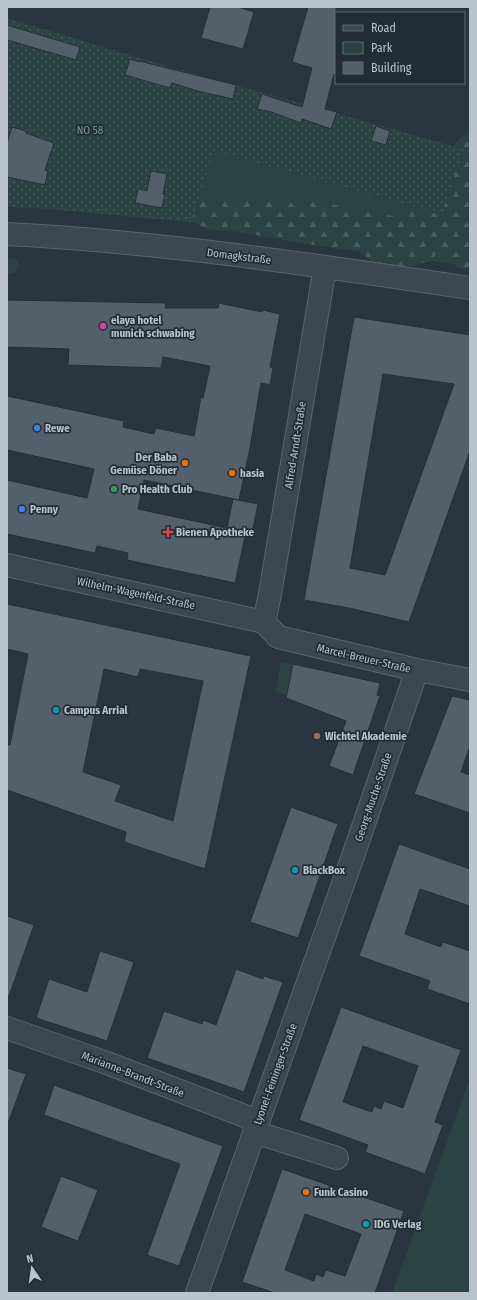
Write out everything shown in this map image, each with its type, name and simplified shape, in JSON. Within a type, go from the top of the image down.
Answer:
[{"type":"street","name":"Domagkstraße","points":[[7,234],[155,245],[470,288]]},
{"type":"street","name":"Alfred-Arndt-Straße","points":[[264,622],[325,267]]},
{"type":"street","name":"Wilhelm-Wagenfeld-Straße","points":[[7,565],[264,622]]},
{"type":"street","name":"Marcel-Breuer-Straße","points":[[264,622],[278,637],[417,670],[470,680]]},
{"type":"street","name":"Georg-Muche-Straße","points":[[353,856],[417,670]]},
{"type":"street","name":"Lyonel-Feininger-Straße","points":[[197,1293],[353,856]]},
{"type":"street","name":"Marianne-Brandt-Straße","points":[[7,1028],[107,1063],[256,1127],[337,1158]]},
{"type":"green space","name":"NO 58","points":[[7,18],[153,62],[463,149],[442,214],[214,151],[191,222],[49,209],[7,207]]},
{"type":"green space","points":[[470,134],[470,215],[467,224],[470,225],[470,270],[458,268],[446,251],[437,253],[430,261],[412,266],[376,264],[358,251],[305,244],[234,231],[212,230],[184,219],[197,197],[208,201],[220,202],[236,200],[288,203],[320,202],[398,217],[410,211],[442,214],[451,149],[461,137]]},
{"type":"green space","points":[[214,151],[442,214],[470,151],[470,267],[191,222]]},
{"type":"green space","points":[[7,258],[15,259],[19,264],[15,272],[7,274]]},
{"type":"green space","points":[[281,662],[293,664],[287,695],[275,692]]},
{"type":"green space","points":[[470,1078],[470,1293],[392,1293]]},
{"type":"building","points":[[210,7],[238,7],[254,12],[243,49],[201,38]]},
{"type":"building","points":[[308,7],[336,7],[335,74],[325,109],[337,112],[331,129],[302,119],[301,123],[271,112],[257,109],[262,94],[302,107],[312,68],[292,62]]},
{"type":"building","points":[[7,25],[80,47],[76,60],[7,40]]},
{"type":"building","points":[[130,59],[236,85],[233,99],[201,92],[172,83],[170,88],[125,75]]},
{"type":"building","points":[[376,126],[390,131],[386,145],[371,141]]},
{"type":"building","points":[[12,127],[26,131],[26,133],[54,143],[45,170],[48,171],[45,185],[7,177],[7,143]]},
{"type":"building","points":[[151,171],[167,174],[162,208],[135,203],[138,189],[147,191]]},
{"type":"building","points":[[7,300],[166,303],[165,308],[218,308],[219,303],[262,312],[263,310],[280,314],[270,367],[273,368],[270,385],[261,383],[250,448],[239,500],[144,480],[138,509],[227,528],[233,499],[258,504],[252,533],[246,532],[235,583],[127,560],[128,553],[97,546],[95,553],[7,534],[7,480],[87,498],[94,469],[7,450],[7,396],[124,421],[123,427],[154,434],[156,428],[194,436],[201,397],[203,398],[210,366],[163,357],[161,368],[68,365],[69,349],[7,347]]},
{"type":"building","points":[[354,317],[470,335],[470,451],[409,622],[349,608],[304,600]],"holes":[[[383,374],[454,384],[385,575],[350,568]]]},
{"type":"building","points":[[7,604],[251,656],[205,869],[124,842],[126,832],[7,790],[7,744],[10,745],[28,654],[7,649]],"holes":[[[104,669],[138,677],[140,669],[203,681],[173,821],[115,801],[121,785],[83,772]]]},
{"type":"building","points":[[293,664],[380,683],[377,695],[380,696],[353,775],[329,766],[346,721],[286,698]]},
{"type":"building","points":[[452,696],[470,700],[470,746],[461,772],[470,775],[470,813],[414,794]]},
{"type":"building","name":"BlackBox","points":[[291,807],[338,824],[298,938],[250,922]]},
{"type":"building","points":[[399,844],[470,869],[470,906],[420,889],[405,934],[441,947],[443,942],[470,951],[470,1004],[427,989],[430,981],[359,956]]},
{"type":"building","points":[[7,916],[34,925],[9,996],[7,996]]},
{"type":"building","points":[[100,951],[134,962],[107,1041],[36,1018],[49,979],[87,992]]},
{"type":"building","points":[[236,969],[263,979],[264,976],[283,982],[244,1092],[147,1058],[164,1011],[202,1024],[203,1020],[216,1025]]},
{"type":"building","points":[[341,1007],[461,1050],[435,1122],[443,1125],[425,1174],[365,1152],[368,1145],[299,1120]],"holes":[[[363,1046],[418,1066],[403,1108],[384,1101],[381,1109],[374,1106],[372,1112],[343,1102]]]},
{"type":"building","points":[[7,1068],[26,1074],[9,1121],[7,1121]]},
{"type":"building","points":[[54,1085],[223,1146],[179,1266],[147,1255],[180,1164],[44,1115]]},
{"type":"building","name":"IDG Verlag","points":[[282,1169],[404,1211],[375,1293],[275,1293],[242,1282]],"holes":[[[305,1214],[361,1234],[345,1276],[326,1270],[323,1277],[316,1274],[314,1281],[285,1270]]]},
{"type":"building","points":[[61,1176],[98,1190],[78,1241],[41,1227]]},
{"type":"place","name":"elaya hotel munich schwabing","points":[[103,326]]},
{"type":"place","name":"Rewe","points":[[37,428]]},
{"type":"place","name":"Der Baba Gemüse Döner","points":[[185,463]]},
{"type":"place","name":"hasia","points":[[232,473]]},
{"type":"place","name":"Pro Health Club","points":[[114,489]]},
{"type":"place","name":"Penny","points":[[22,509]]},
{"type":"place","name":"Bienen Apotheke","points":[[168,532]]},
{"type":"place","name":"Campus Arrial","points":[[56,710]]},
{"type":"place","name":"Wichtel Akademie","points":[[317,736]]},
{"type":"place","name":"BlackBox","points":[[295,870]]},
{"type":"place","name":"Funk Casino","points":[[306,1192]]},
{"type":"place","name":"IDG Verlag","points":[[366,1224]]}]
